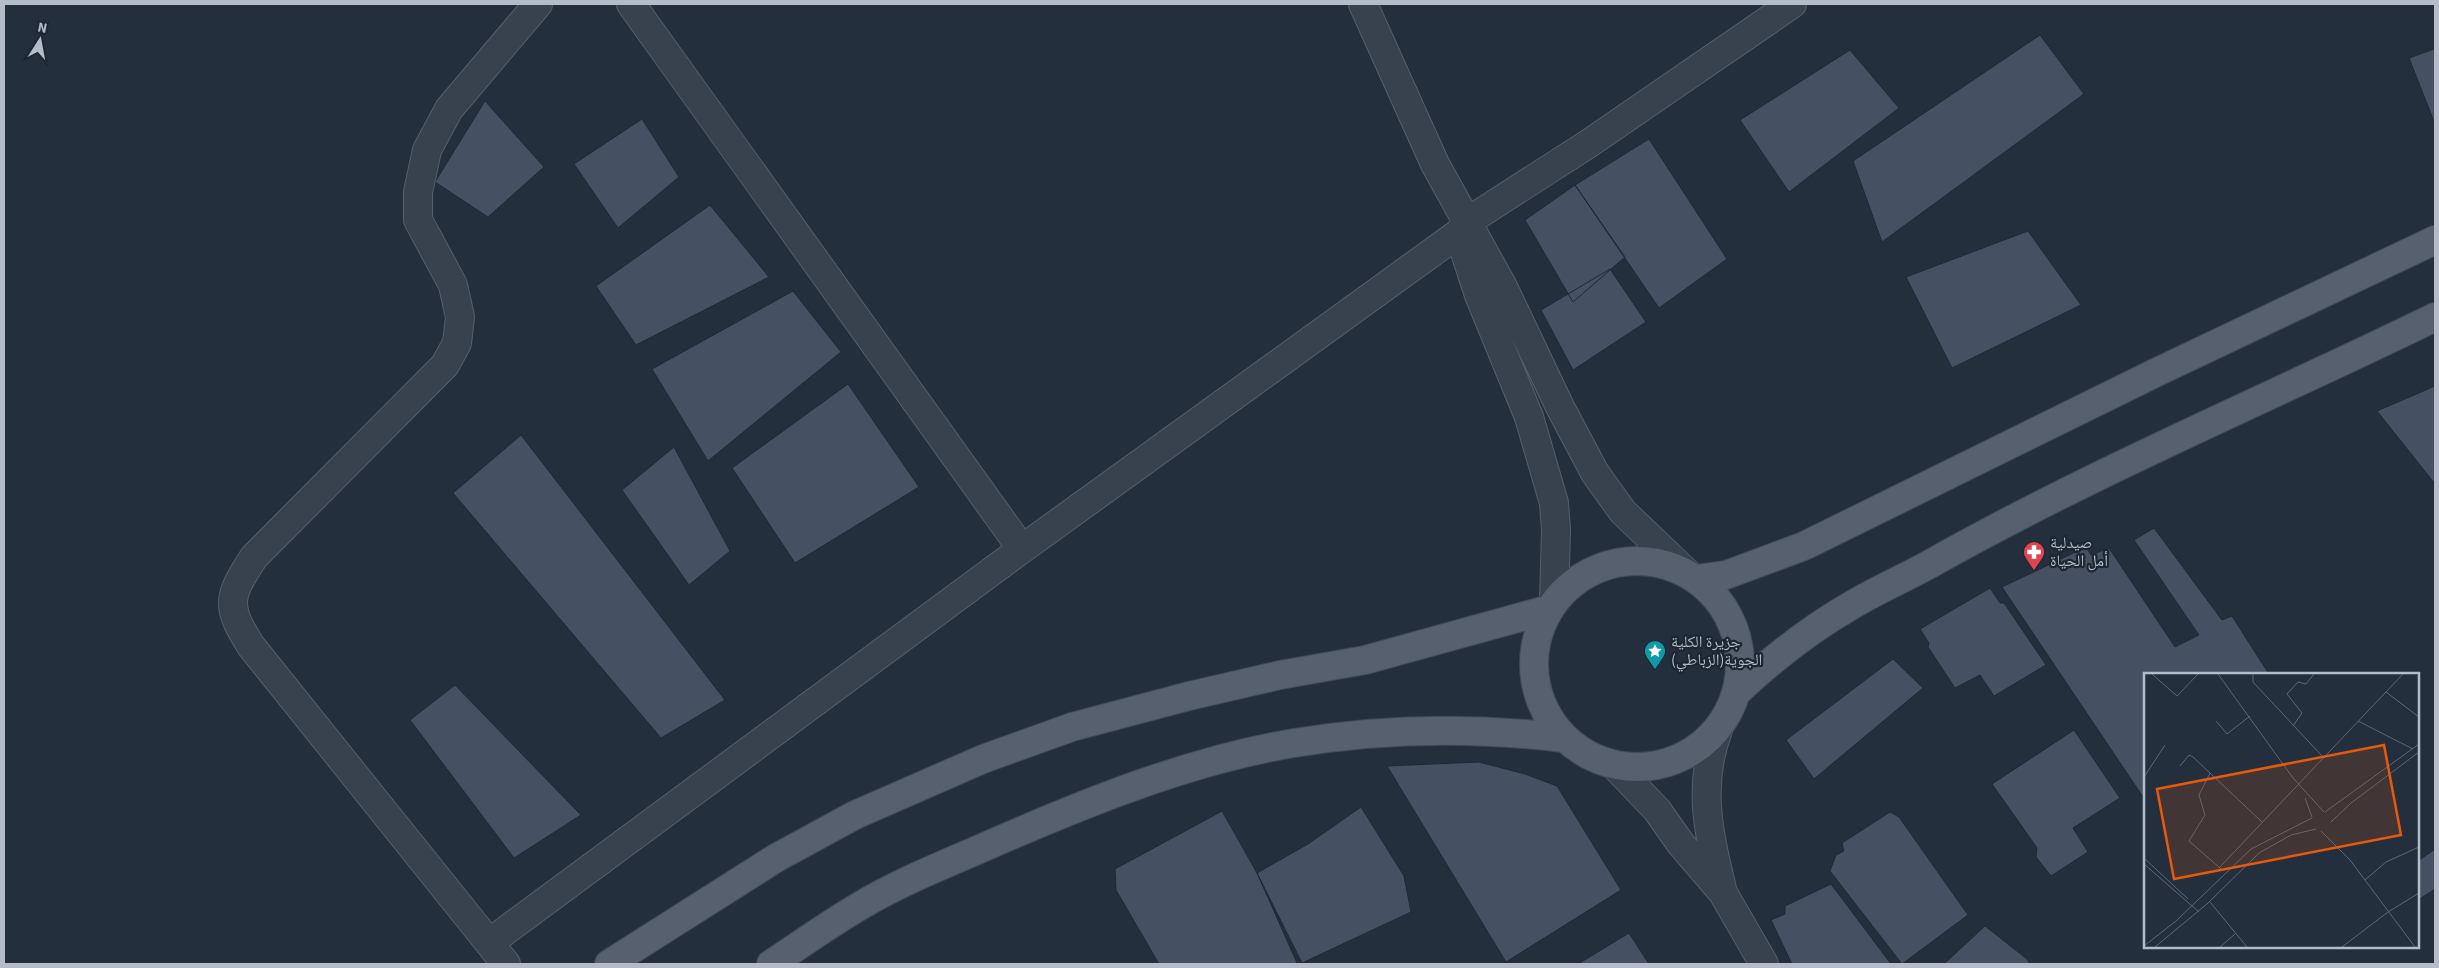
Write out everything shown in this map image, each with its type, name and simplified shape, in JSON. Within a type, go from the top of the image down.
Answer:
[{"type":"main road","points":[[1692,576],[1726,575],[1804,546],[2146,378],[2435,240]]},
{"type":"main road","points":[[1738,691],[1782,654],[1852,605],[1978,537],[2111,470],[2435,317]]},
{"type":"main road","points":[[1640,561],[1656,563],[1692,576],[1716,596],[1730,617],[1738,641],[1741,666],[1738,691],[1718,730],[1697,749],[1672,763],[1644,768],[1615,766],[1588,756],[1564,738],[1547,716],[1537,690],[1533,662],[1538,634],[1552,605],[1578,580],[1592,571],[1616,563],[1640,561]]},
{"type":"main road","points":[[610,964],[776,858],[855,815],[984,758],[1072,727],[1189,696],[1280,675],[1365,660],[1552,605]]},
{"type":"main road","points":[[771,964],[861,905],[928,872],[1096,801],[1192,767],[1293,743],[1354,734],[1429,730],[1483,730],[1564,738]]},
{"type":"street","points":[[506,964],[251,646],[234,620],[232,602],[240,579],[254,557],[445,364],[457,343],[460,317],[453,285],[418,220],[418,192],[427,150],[449,109],[538,4]]},
{"type":"street","points":[[631,4],[1022,549]]},
{"type":"street","points":[[1363,4],[1463,228],[1595,473],[1623,512],[1692,576]]},
{"type":"street","points":[[489,943],[1022,549],[1463,228],[1788,5]]},
{"type":"street","points":[[1463,228],[1480,294],[1529,417],[1554,503],[1556,530],[1552,605]]},
{"type":"street","points":[[1718,730],[1707,770],[1706,792],[1710,837],[1723,893]]},
{"type":"street","points":[[1615,766],[1657,810],[1681,844],[1723,893],[1764,964]]},
{"type":"building","points":[[2040,35],[2084,94],[1882,242],[1853,161]]},
{"type":"building","points":[[2434,49],[2435,52],[2435,124],[2409,58]]},
{"type":"building","points":[[1850,50],[1899,108],[1789,192],[1740,120]]},
{"type":"building","points":[[485,101],[544,167],[488,217],[435,182]]},
{"type":"building","points":[[642,119],[679,177],[618,228],[574,164]]},
{"type":"building","points":[[1649,139],[1727,259],[1659,308],[1575,185]]},
{"type":"building","points":[[1575,185],[1625,257],[1573,302],[1525,220]]},
{"type":"building","points":[[710,205],[769,277],[636,345],[596,286]]},
{"type":"building","points":[[2028,231],[2081,305],[1952,368],[1906,277]]},
{"type":"building","points":[[1610,269],[1646,322],[1573,370],[1541,310]]},
{"type":"building","points":[[793,291],[841,352],[708,461],[652,369]]},
{"type":"building","points":[[848,384],[919,487],[795,563],[732,468]]},
{"type":"building","points":[[2435,386],[2435,484],[2377,411]]},
{"type":"building","points":[[521,435],[725,700],[661,738],[453,493]]},
{"type":"building","points":[[674,447],[730,551],[689,585],[622,490]]},
{"type":"building","points":[[2154,528],[2222,620],[2232,616],[2268,673],[2144,673],[2144,799],[2002,587],[2086,547],[2091,555],[2109,548],[2175,647],[2199,635],[2134,540]]},
{"type":"building","points":[[1990,588],[2000,603],[2004,603],[2046,665],[1994,696],[1980,675],[1955,688],[1928,647],[1929,643],[1920,629]]},
{"type":"building","points":[[1893,659],[1923,688],[1814,779],[1786,740]]},
{"type":"building","points":[[455,685],[581,815],[514,858],[410,720]]},
{"type":"building","points":[[2074,730],[2120,798],[2073,828],[2088,852],[2051,876],[2036,857],[2037,848],[1992,784]]},
{"type":"building","points":[[1479,762],[1525,774],[1557,786],[1621,890],[1506,962],[1387,766]]},
{"type":"building","points":[[1361,807],[1404,876],[1411,912],[1302,963],[1257,873],[1308,844]]},
{"type":"building","points":[[1222,811],[1257,873],[1297,963],[1295,964],[1159,964],[1116,890],[1115,869]]},
{"type":"building","points":[[1890,812],[1899,817],[1968,915],[1902,964],[1830,871],[1836,855],[1844,851],[1842,843]]},
{"type":"building","points":[[2435,849],[2435,889],[2419,899],[2419,860]]},
{"type":"building","points":[[1831,884],[1891,964],[1792,964],[1771,920],[1785,914],[1785,906]]},
{"type":"building","points":[[1985,926],[2027,959],[2030,964],[1944,964]]},
{"type":"building","points":[[1629,933],[1649,964],[1578,964]]},
{"type":"place","name":"صيدلية أمل الحياة","points":[[2034,571]]},
{"type":"place","name":"جزيرة الكلية الجوية(الزباطي)","points":[[1655,670]]}]
